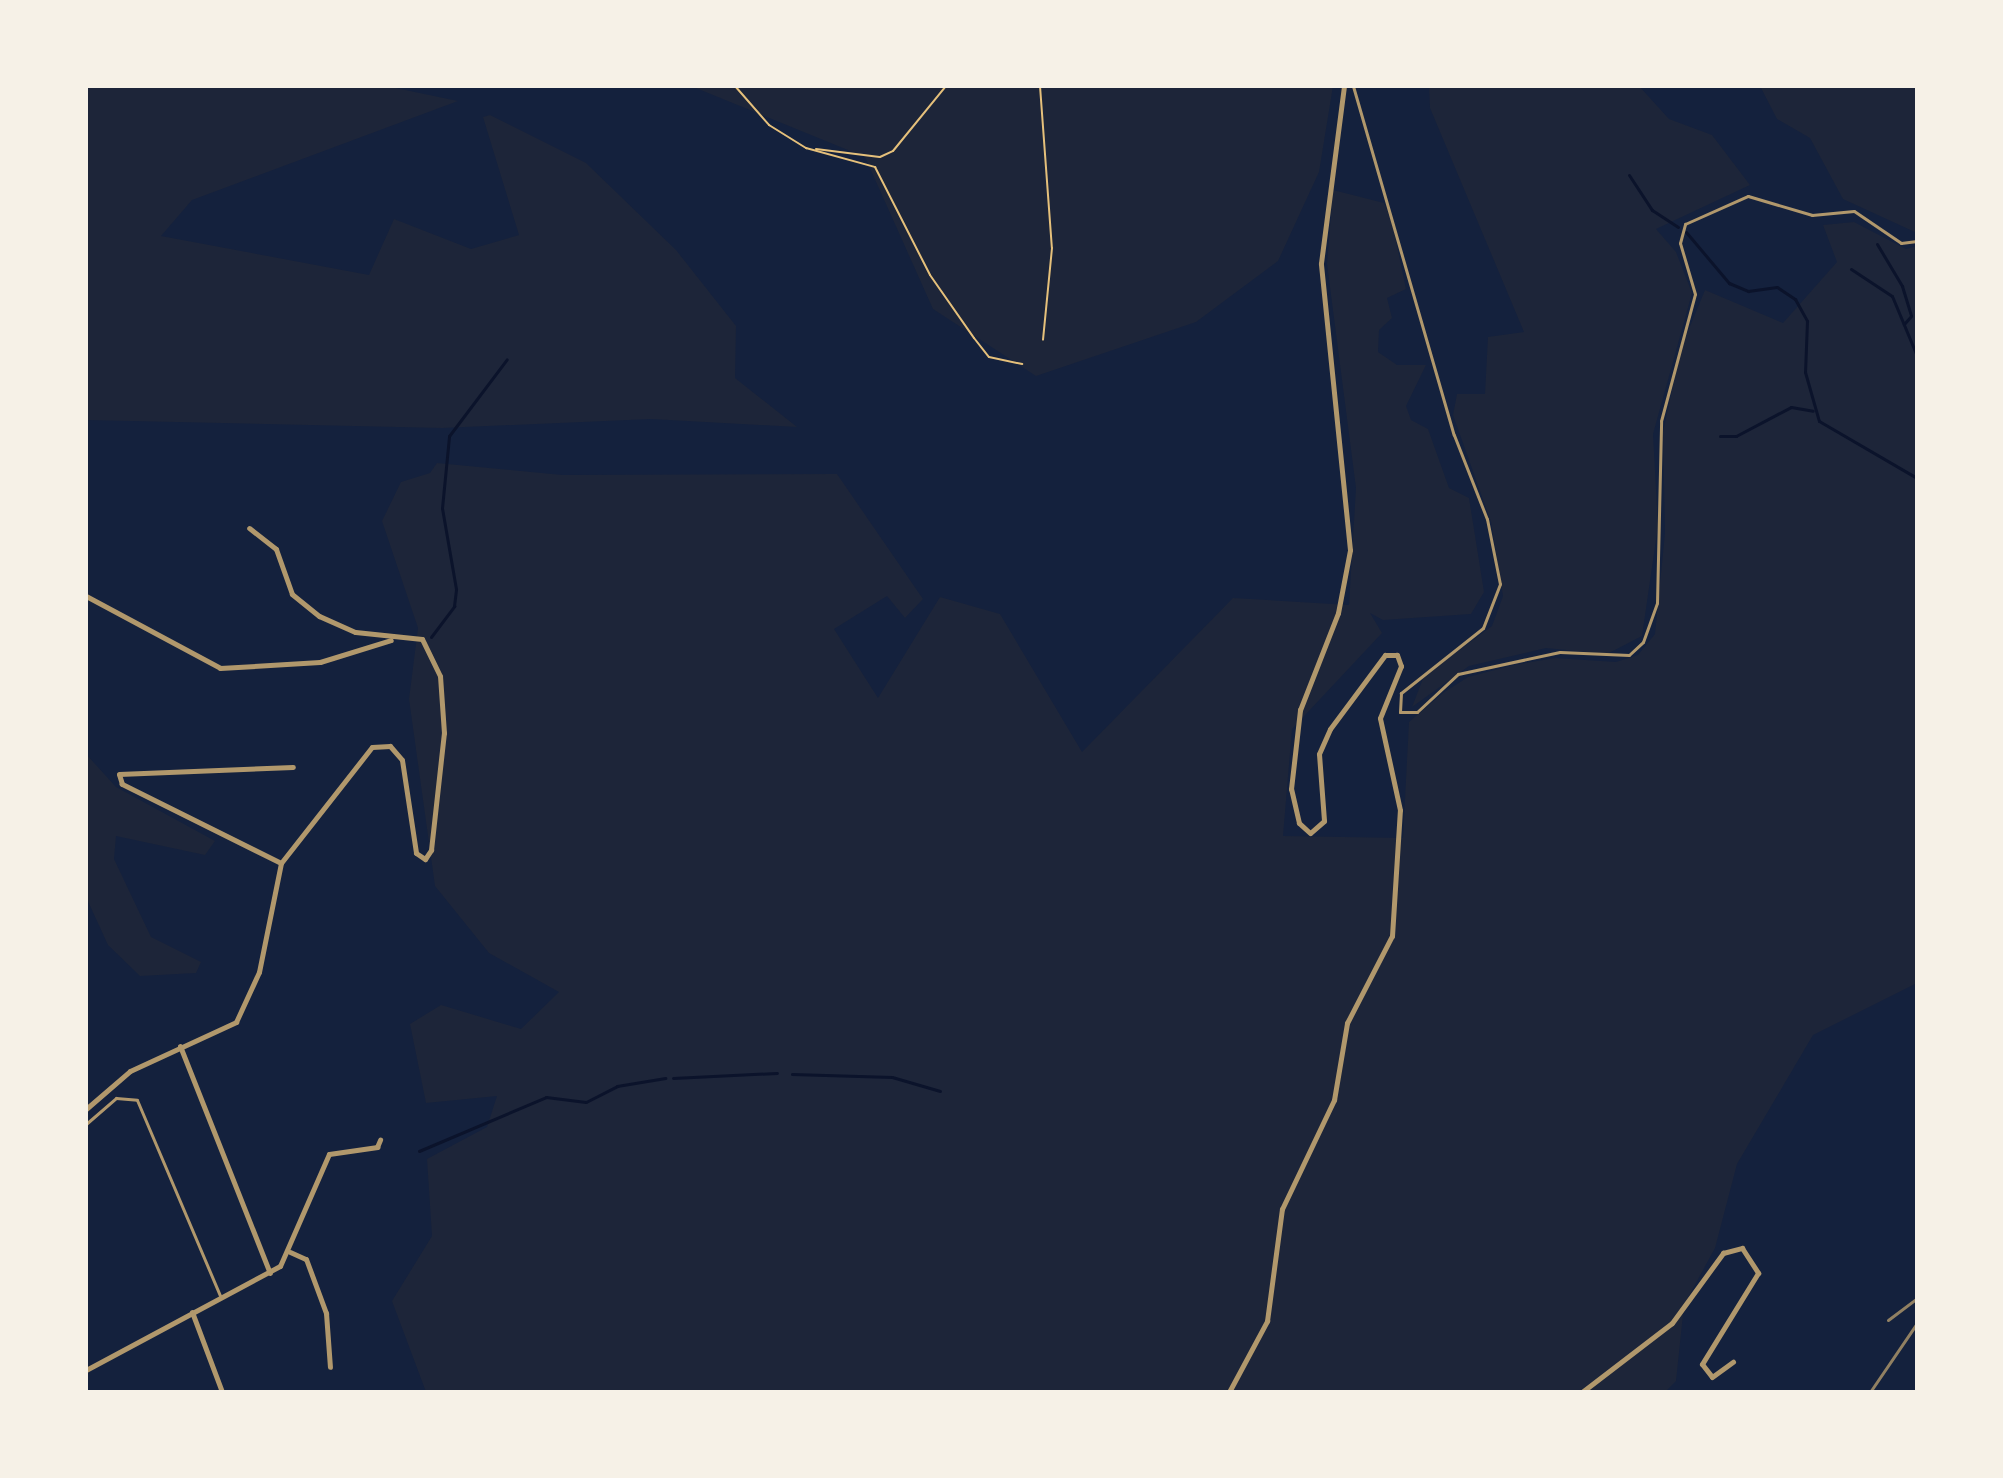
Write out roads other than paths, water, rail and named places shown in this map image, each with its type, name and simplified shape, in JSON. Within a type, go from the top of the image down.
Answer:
[{"type":"street","points":[[1229,1392],[1267,1321],[1282,1209],[1334,1100],[1347,1023],[1392,936],[1400,810],[1380,718],[1401,666],[1397,655],[1385,655],[1330,729],[1319,754],[1324,821],[1310,833],[1299,823],[1291,789],[1300,710],[1338,613],[1350,550],[1321,263],[1344,86]]},
{"type":"street","points":[[86,1109],[130,1071],[180,1046],[223,1031],[247,1006],[281,863],[378,744],[402,760],[416,853],[428,858],[444,733],[440,676],[422,639],[392,639],[319,616],[292,594],[276,549],[249,528]]},
{"type":"street","points":[[86,596],[220,668],[250,672],[320,662],[392,639]]},
{"type":"street","points":[[281,863],[122,784],[119,774],[293,767]]},
{"type":"street","points":[[180,1046],[270,1273]]},
{"type":"street","points":[[86,1370],[270,1273],[290,1252],[329,1154],[377,1147],[380,1140]]},
{"type":"street","points":[[1582,1392],[1672,1323],[1723,1253],[1742,1248],[1758,1273],[1702,1364],[1712,1377],[1733,1362]]},
{"type":"street","points":[[290,1252],[306,1259],[326,1313],[330,1367]]},
{"type":"street","points":[[192,1312],[222,1392]]},
{"type":"lane","points":[[1353,86],[1454,435],[1487,519],[1500,584],[1483,628],[1401,693],[1400,712],[1417,712],[1458,674],[1560,652],[1629,655],[1643,642],[1657,603],[1661,421],[1695,294],[1680,243],[1685,224],[1748,196],[1812,215],[1854,211],[1901,243],[1917,241]]},
{"type":"lane","points":[[86,1124],[116,1098],[137,1100],[221,1297]]},
{"type":"waterway","points":[[1629,175],[1652,210],[1678,227]]},
{"type":"waterway","points":[[1686,232],[1729,283],[1748,291],[1777,287],[1795,299],[1807,321],[1805,372],[1819,421],[1917,478]]},
{"type":"waterway","points":[[1877,244],[1902,286],[1911,316],[1904,324]]},
{"type":"waterway","points":[[1851,269],[1892,296],[1917,356]]},
{"type":"waterway","points":[[431,637],[454,606],[456,589],[442,508],[449,436],[507,359]]},
{"type":"waterway","points":[[1720,436],[1736,436],[1791,407],[1813,411]]},
{"type":"waterway","points":[[673,1078],[777,1073]]},
{"type":"waterway","points":[[792,1074],[892,1077],[940,1091]]},
{"type":"waterway","points":[[419,1151],[546,1097],[586,1102],[617,1086],[665,1078]]},
{"type":"railway","points":[[1888,1320],[1917,1298]]},
{"type":"railway","points":[[1870,1392],[1917,1323]]}]
